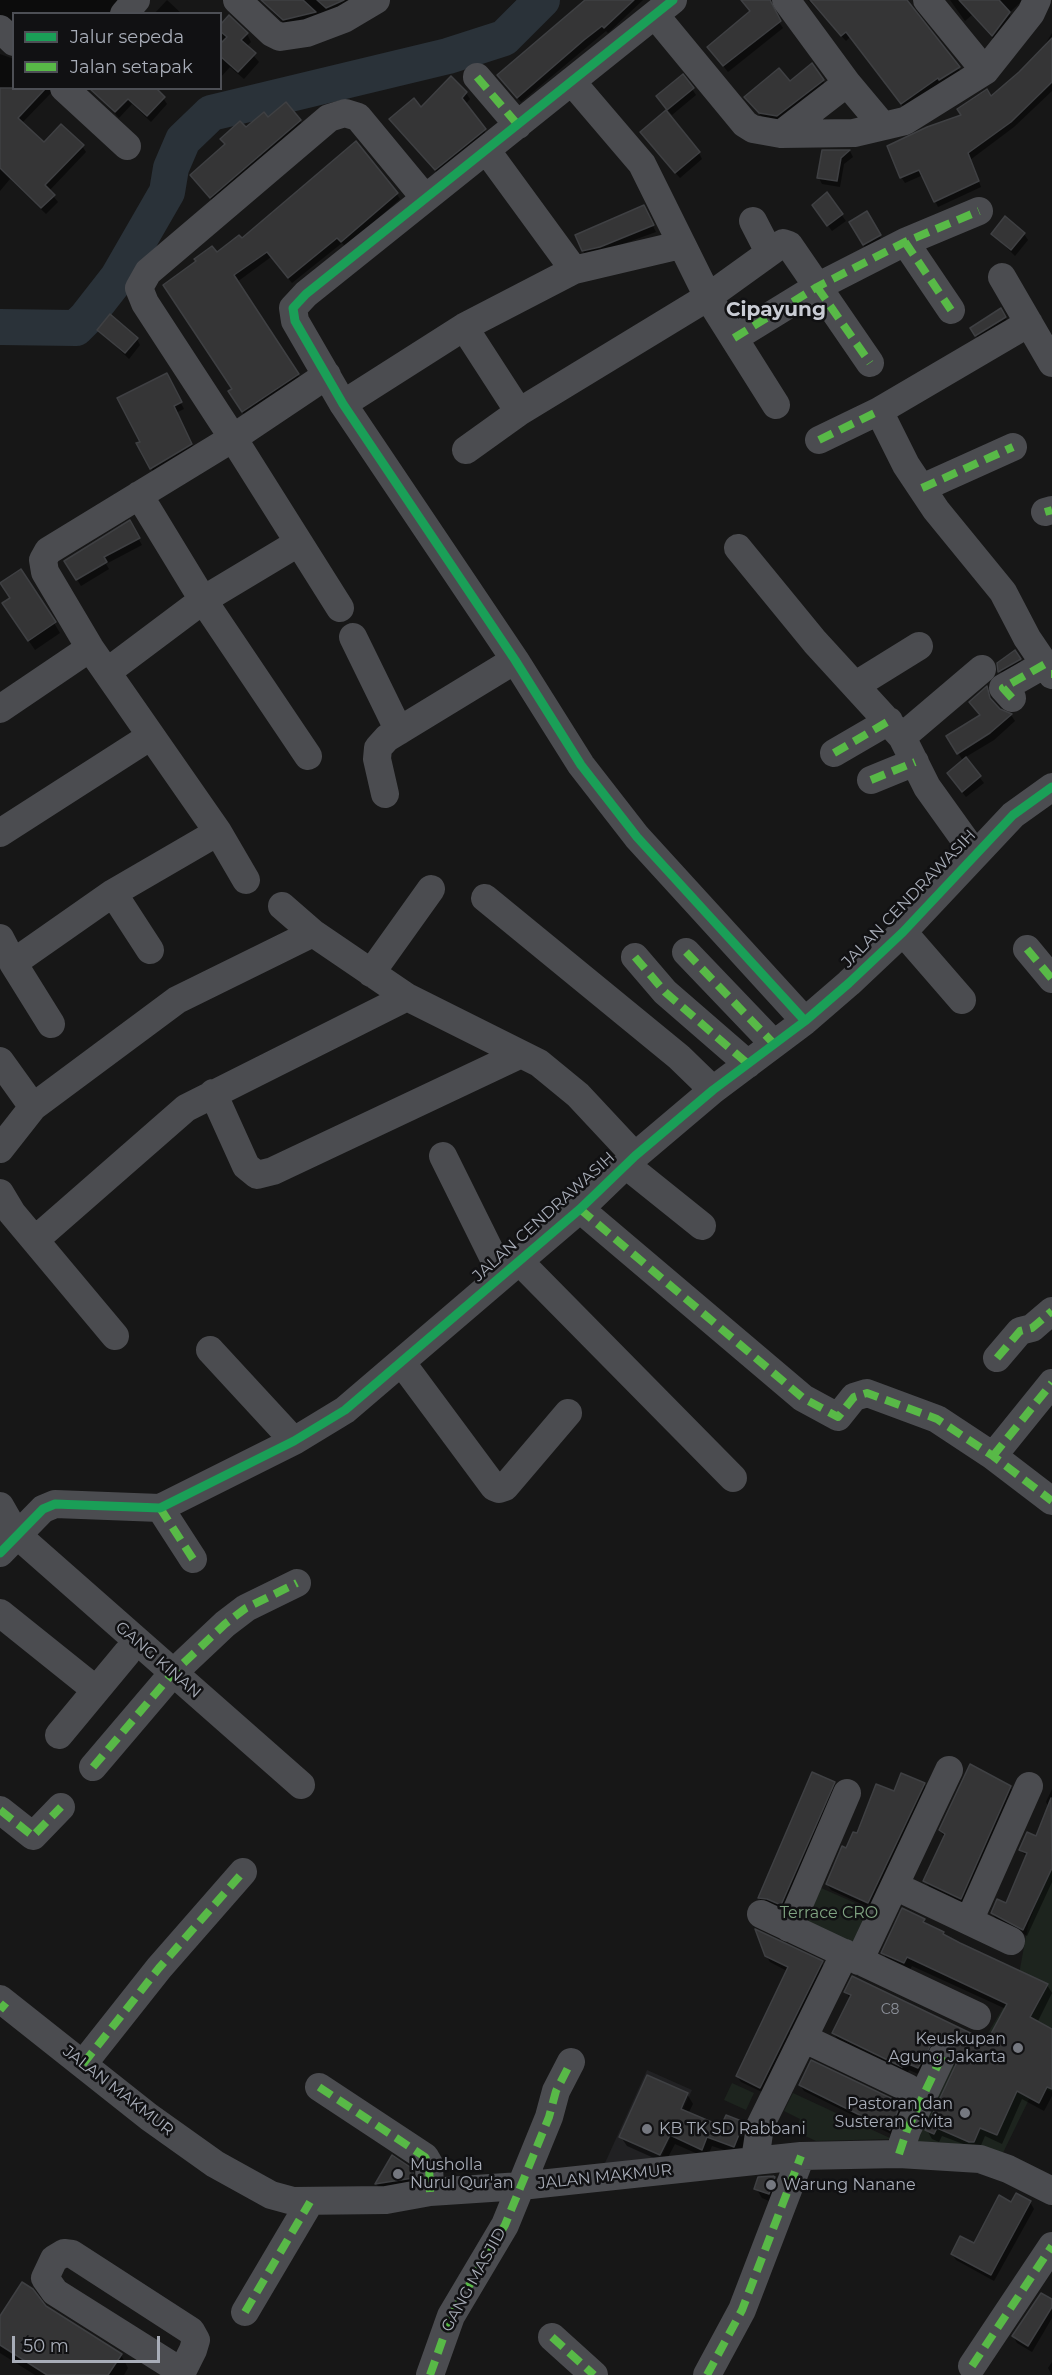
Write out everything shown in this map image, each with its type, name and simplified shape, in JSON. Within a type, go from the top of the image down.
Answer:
[{"type":"street","points":[[126,12],[136,0]]},
{"type":"street","points":[[237,0],[272,33],[280,37],[307,33],[344,19],[376,0]]},
{"type":"street","points":[[786,0],[847,83],[883,126]]},
{"type":"street","points":[[927,0],[985,70]]},
{"type":"street","points":[[805,1021],[637,837],[581,765],[515,660],[344,404],[295,321],[293,308],[306,294],[664,7],[745,124],[762,133],[854,133],[905,121],[985,70],[1031,13],[1037,0]]},
{"type":"street","points":[[0,29],[12,40]]},
{"type":"street","points":[[477,77],[518,125]]},
{"type":"street","points":[[572,82],[642,164],[680,245],[708,297],[776,405]]},
{"type":"street","points":[[781,134],[847,83]]},
{"type":"street","points":[[66,90],[127,146]]},
{"type":"street","points":[[340,608],[145,303],[139,288],[148,272],[329,118],[345,113],[358,117],[425,198]]},
{"type":"street","points":[[487,151],[574,270]]},
{"type":"street","points":[[734,338],[817,287],[905,242],[979,211]]},
{"type":"street","points":[[753,221],[769,252]]},
{"type":"street","points":[[905,242],[951,310]]},
{"type":"street","points":[[466,450],[519,412],[708,297],[783,243],[789,245],[870,363]]},
{"type":"street","points":[[344,404],[464,327],[574,270],[680,245]]},
{"type":"street","points":[[1002,278],[1052,363]]},
{"type":"street","points":[[819,440],[879,411],[1029,323]]},
{"type":"street","points":[[464,327],[519,412]]},
{"type":"street","points":[[246,880],[218,832],[90,648],[45,572],[43,560],[48,551],[233,438],[327,375]]},
{"type":"street","points":[[879,411],[906,465],[1003,592],[1027,638],[1050,672],[1003,688],[1012,698]]},
{"type":"street","points":[[922,488],[1013,447]]},
{"type":"street","points":[[140,495],[203,600],[308,756]]},
{"type":"street","points":[[107,672],[203,600],[298,543]]},
{"type":"street","points":[[738,548],[815,642],[896,729],[927,787],[975,854]]},
{"type":"street","points":[[353,637],[399,730]]},
{"type":"street","points":[[856,685],[919,646]]},
{"type":"street","points":[[2,703],[90,648]]},
{"type":"street","points":[[385,794],[377,759],[378,748],[399,730],[515,660]]},
{"type":"street","points":[[834,753],[896,729],[982,669]]},
{"type":"street","points":[[0,833],[151,736]]},
{"type":"street","points":[[871,780],[915,762]]},
{"type":"street","name":"JALAN CENDRAWASIH","points":[[8,1544],[43,1509],[55,1504],[159,1508],[294,1441],[345,1410],[580,1209],[631,1160],[714,1090],[805,1021],[903,932],[1013,815],[1052,787]]},
{"type":"street","points":[[13,963],[113,892],[218,832]]},
{"type":"street","points":[[371,973],[431,889]]},
{"type":"street","points":[[113,892],[150,950]]},
{"type":"street","points":[[485,898],[679,1057],[714,1090]]},
{"type":"street","points":[[282,906],[313,933],[407,997],[539,1063],[578,1095],[631,1160],[702,1226]]},
{"type":"street","points":[[903,932],[963,1000]]},
{"type":"street","points":[[0,1149],[33,1107],[177,1000],[313,933]]},
{"type":"street","points":[[0,938],[51,1024]]},
{"type":"street","points":[[1027,950],[1052,979]]},
{"type":"street","points":[[686,952],[774,1044]]},
{"type":"street","points":[[635,957],[665,992],[748,1064]]},
{"type":"street","points":[[35,1240],[186,1108],[407,997]]},
{"type":"street","points":[[213,1093],[246,1166],[257,1175],[273,1171],[521,1054]]},
{"type":"street","points":[[0,1060],[33,1107]]},
{"type":"street","points":[[443,1156],[510,1268],[733,1478]]},
{"type":"street","points":[[0,1193],[12,1213],[115,1336]]},
{"type":"street","points":[[580,1209],[804,1398],[835,1417],[841,1415],[854,1397],[867,1393],[937,1419],[993,1456],[1052,1501]]},
{"type":"street","points":[[997,1358],[1020,1331],[1032,1328],[1052,1311]]},
{"type":"street","points":[[210,1350],[294,1441]]},
{"type":"street","points":[[402,1363],[494,1488],[505,1487],[568,1413]]},
{"type":"street","points":[[993,1456],[1052,1383]]},
{"type":"street","name":"GANG KINAN","points":[[0,1506],[8,1544],[173,1673],[301,1785]]},
{"type":"street","points":[[159,1508],[193,1559]]},
{"type":"street","points":[[93,1767],[173,1673],[246,1608],[297,1583]]},
{"type":"street","points":[[0,1613],[96,1690]]},
{"type":"street","points":[[59,1735],[126,1653]]},
{"type":"street","points":[[755,2161],[760,2126],[803,2038],[895,1886],[949,1770]]},
{"type":"street","points":[[969,1921],[1029,1785]]},
{"type":"street","points":[[789,1928],[847,1793]]},
{"type":"street","points":[[0,1810],[33,1836],[61,1807]]},
{"type":"street","points":[[83,2064],[159,1968],[243,1872]]},
{"type":"street","points":[[895,1886],[1011,1941]]},
{"type":"street","points":[[761,1914],[977,2016]]},
{"type":"street","name":"JALAN MAKMUR","points":[[2,2004],[149,2117],[230,2174],[271,2195],[310,2202],[386,2200],[430,2192],[521,2186],[801,2157],[899,2154],[980,2159],[1008,2169],[1052,2191]]},
{"type":"street","points":[[803,2038],[908,2088]]},
{"type":"street","points":[[899,2154],[907,2130],[942,2056]]},
{"type":"street","name":"GANG MASJID","points":[[430,2375],[444,2330],[498,2239],[549,2117],[556,2091],[571,2062]]},
{"type":"street","points":[[319,2087],[425,2157],[429,2164],[430,2192]]},
{"type":"street","points":[[707,2375],[742,2310],[801,2157]]},
{"type":"street","points":[[245,2312],[310,2202]]},
{"type":"street","points":[[972,2366],[1052,2246]]},
{"type":"street","points":[[64,2253],[72,2254],[182,2323],[195,2335],[196,2340],[181,2373],[55,2292],[45,2278],[54,2259],[64,2253]]},
{"type":"street","points":[[552,2337],[594,2375]]},
{"type":"shaded area","name":"KB TK SD Rabbani","points":[[647,2070],[692,2090],[656,2169],[600,2174]]},
{"type":"green space","points":[[1052,1862],[1052,2092],[1036,2085],[999,2161],[901,2146],[942,2060],[965,2071],[1017,1985],[1028,1925]]},
{"type":"green space","name":"Terrace CRO","points":[[819,1887],[871,1910],[855,1946],[803,1923]]},
{"type":"green space","points":[[732,2083],[754,2093],[746,2110],[724,2100]]},
{"type":"green space","points":[[793,2093],[892,2139],[816,2141],[795,2131],[800,2119],[784,2111]]},
{"type":"building","points":[[261,0],[303,0],[316,12],[283,20]]},
{"type":"building","points":[[317,0],[344,0],[326,8]]},
{"type":"building","points":[[585,0],[634,0],[604,28],[602,26],[584,40],[517,98],[497,75]]},
{"type":"building","points":[[741,0],[770,0],[781,21],[723,66],[707,47],[750,11]]},
{"type":"building","points":[[810,0],[907,0],[960,67],[939,80],[938,78],[901,104],[846,32],[841,36]]},
{"type":"building","points":[[959,0],[999,0],[1010,12],[992,36]]},
{"type":"building","points":[[229,15],[248,33],[241,40],[256,53],[238,72],[222,58],[222,42],[227,37],[222,33],[222,23]]},
{"type":"building","points":[[1052,38],[1052,82],[1011,122],[968,153],[979,181],[934,202],[919,170],[900,178],[887,146],[927,127],[961,115],[957,109],[987,89],[991,96],[1019,72]]},
{"type":"building","points":[[812,63],[824,80],[777,116],[759,113],[744,97],[779,68],[790,81]]},
{"type":"building","points":[[683,74],[694,88],[667,110],[656,96]]},
{"type":"building","points":[[451,76],[467,92],[462,98],[486,129],[435,170],[389,119],[414,98],[421,107]]},
{"type":"building","points":[[0,88],[44,90],[18,118],[44,142],[61,124],[84,145],[45,185],[55,195],[41,208],[0,168]]},
{"type":"building","points":[[91,90],[158,90],[165,97],[147,116],[128,99],[115,112]]},
{"type":"building","points":[[286,102],[301,120],[210,198],[190,175],[225,144],[220,139],[240,121],[246,127],[264,112],[268,117]]},
{"type":"building","points":[[666,110],[700,152],[675,173],[640,132]]},
{"type":"building","points":[[356,141],[398,193],[341,242],[337,238],[288,278],[267,252],[234,275],[299,374],[242,412],[228,391],[232,389],[163,285],[212,246],[217,252],[239,235],[242,238]]},
{"type":"building","points":[[822,150],[850,150],[841,158],[837,181],[817,178]]},
{"type":"building","points":[[827,192],[843,214],[827,226],[812,205]]},
{"type":"building","points":[[644,205],[654,225],[600,247],[582,251],[575,235]]},
{"type":"building","points":[[867,211],[881,235],[863,245],[849,222]]},
{"type":"building","points":[[1005,216],[1025,233],[1011,250],[991,234]]},
{"type":"building","points":[[1001,308],[1006,317],[975,336],[970,328]]},
{"type":"building","points":[[110,314],[138,338],[125,353],[97,330]]},
{"type":"building","points":[[167,373],[182,402],[174,406],[192,444],[150,469],[136,443],[140,442],[117,398]]},
{"type":"building","points":[[130,520],[140,538],[104,557],[107,562],[76,580],[64,561]]},
{"type":"building","points":[[21,569],[56,622],[28,641],[2,603],[10,598],[0,583]]},
{"type":"building","points":[[1015,650],[1021,659],[998,672],[997,663]]},
{"type":"building","points":[[987,686],[990,698],[1000,709],[1012,714],[990,733],[957,754],[946,736],[980,715],[969,702]]},
{"type":"building","points":[[966,757],[981,776],[962,792],[947,773]]},
{"type":"building","points":[[970,1764],[1011,1786],[961,1899],[923,1881],[945,1834],[939,1830]]},
{"type":"building","points":[[812,1772],[835,1782],[781,1905],[758,1898]]},
{"type":"building","points":[[901,1773],[925,1783],[868,1903],[826,1884],[842,1846],[846,1848],[853,1832],[857,1833],[876,1784],[894,1791]]},
{"type":"building","points":[[1051,1798],[1052,1868],[1023,1930],[991,1913],[997,1899],[1006,1903],[1027,1853],[1019,1850],[1027,1832],[1036,1836]]},
{"type":"building","points":[[902,1908],[925,1919],[923,1922],[960,1943],[1048,1984],[1030,2017],[1052,2029],[1052,2089],[1047,2087],[1039,2103],[1017,2091],[997,2135],[980,2128],[974,2142],[969,2142],[937,2128],[934,2134],[925,2130],[957,2062],[958,2054],[950,2041],[941,2040],[932,2043],[918,2068],[904,2062],[902,2067],[832,2033],[851,1995],[844,1992],[852,1976],[987,2041],[1007,2004],[907,1957],[904,1963],[881,1953]]},
{"type":"building","points":[[755,1929],[823,1961],[760,2088],[736,2076],[788,1967],[765,1956]]},
{"type":"building","points":[[811,2060],[901,2103],[890,2130],[799,2085]]},
{"type":"building","name":"KB TK SD Rabbani","points":[[647,2075],[688,2093],[681,2109],[721,2126],[726,2115],[744,2122],[734,2147],[707,2137],[702,2150],[670,2135],[660,2155],[619,2137]]},
{"type":"building","points":[[392,2155],[413,2169],[413,2178],[375,2184]]},
{"type":"building","points":[[758,2177],[775,2177],[769,2194],[754,2189]]},
{"type":"building","points":[[1016,2193],[1031,2201],[991,2275],[951,2254],[960,2236],[974,2243],[999,2195],[1011,2202]]},
{"type":"building","points":[[22,2282],[33,2289],[46,2306],[122,2354],[108,2375],[47,2375],[0,2345],[0,2316]]},
{"type":"building","points":[[1041,2293],[1052,2299],[1052,2307],[1028,2346],[1012,2336]]},
{"type":"waterway","points":[[0,327],[76,328],[86,318],[118,277],[167,192],[171,168],[183,140],[211,113],[448,56],[504,38],[542,0]]},
{"type":"marked path","points":[[477,77],[518,125]]},
{"type":"marked path","points":[[734,338],[817,287],[905,242],[979,211]]},
{"type":"marked path","points":[[905,242],[951,310]]},
{"type":"marked path","points":[[817,287],[870,363]]},
{"type":"marked path","points":[[819,440],[879,411]]},
{"type":"marked path","points":[[922,488],[1013,447]]},
{"type":"marked path","points":[[1045,512],[1052,510]]},
{"type":"marked path","points":[[1012,698],[1003,688],[1045,664]]},
{"type":"marked path","points":[[834,753],[889,721]]},
{"type":"marked path","points":[[871,780],[915,762]]},
{"type":"marked path","points":[[1027,949],[1052,979]]},
{"type":"marked path","points":[[686,952],[774,1044]]},
{"type":"marked path","points":[[635,957],[665,992],[748,1064]]},
{"type":"marked path","points":[[580,1209],[803,1398],[838,1417],[854,1397],[867,1393],[937,1419],[993,1456],[1052,1501]]},
{"type":"marked path","points":[[997,1358],[1020,1331],[1032,1328],[1052,1311]]},
{"type":"marked path","points":[[993,1456],[1052,1383]]},
{"type":"marked path","points":[[160,1508],[193,1559]]},
{"type":"marked path","points":[[93,1767],[173,1673],[225,1624],[246,1608],[297,1583]]},
{"type":"marked path","points":[[0,1810],[33,1836],[61,1807]]},
{"type":"marked path","points":[[83,2064],[159,1968],[243,1872]]},
{"type":"marked path","points":[[0,2010],[6,2003]]},
{"type":"marked path","points":[[899,2154],[907,2130],[942,2056]]},
{"type":"marked path","points":[[430,2375],[451,2316],[505,2225],[549,2117],[556,2091],[571,2062]]},
{"type":"marked path","points":[[319,2087],[425,2157],[429,2164],[430,2192]]},
{"type":"marked path","points":[[707,2375],[742,2310],[801,2156]]},
{"type":"marked path","points":[[245,2312],[310,2202]]},
{"type":"marked path","points":[[972,2366],[1052,2246]]},
{"type":"marked path","points":[[552,2337],[594,2375]]},
{"type":"cycle path","points":[[673,0],[306,294],[293,308],[295,321],[343,404],[515,660],[581,765],[637,837],[805,1021]]},
{"type":"cycle path","points":[[0,1553],[43,1509],[55,1504],[160,1508],[294,1441],[345,1410],[580,1209],[635,1156],[713,1090],[805,1021],[849,983],[903,932],[1013,815],[1052,787]]},
{"type":"place","name":"Keuskupan Agung Jakarta","points":[[1018,2048]]},
{"type":"place","name":"Pastoran dan Susteran Civita","points":[[965,2113]]},
{"type":"place","name":"KB TK SD Rabbani","points":[[647,2129]]},
{"type":"place","name":"Musholla Nurul Qur'an","points":[[398,2174]]},
{"type":"place","name":"Warung Nanane","points":[[771,2185]]},
{"type":"district","name":"Cipayung","points":[[776,310]]}]
